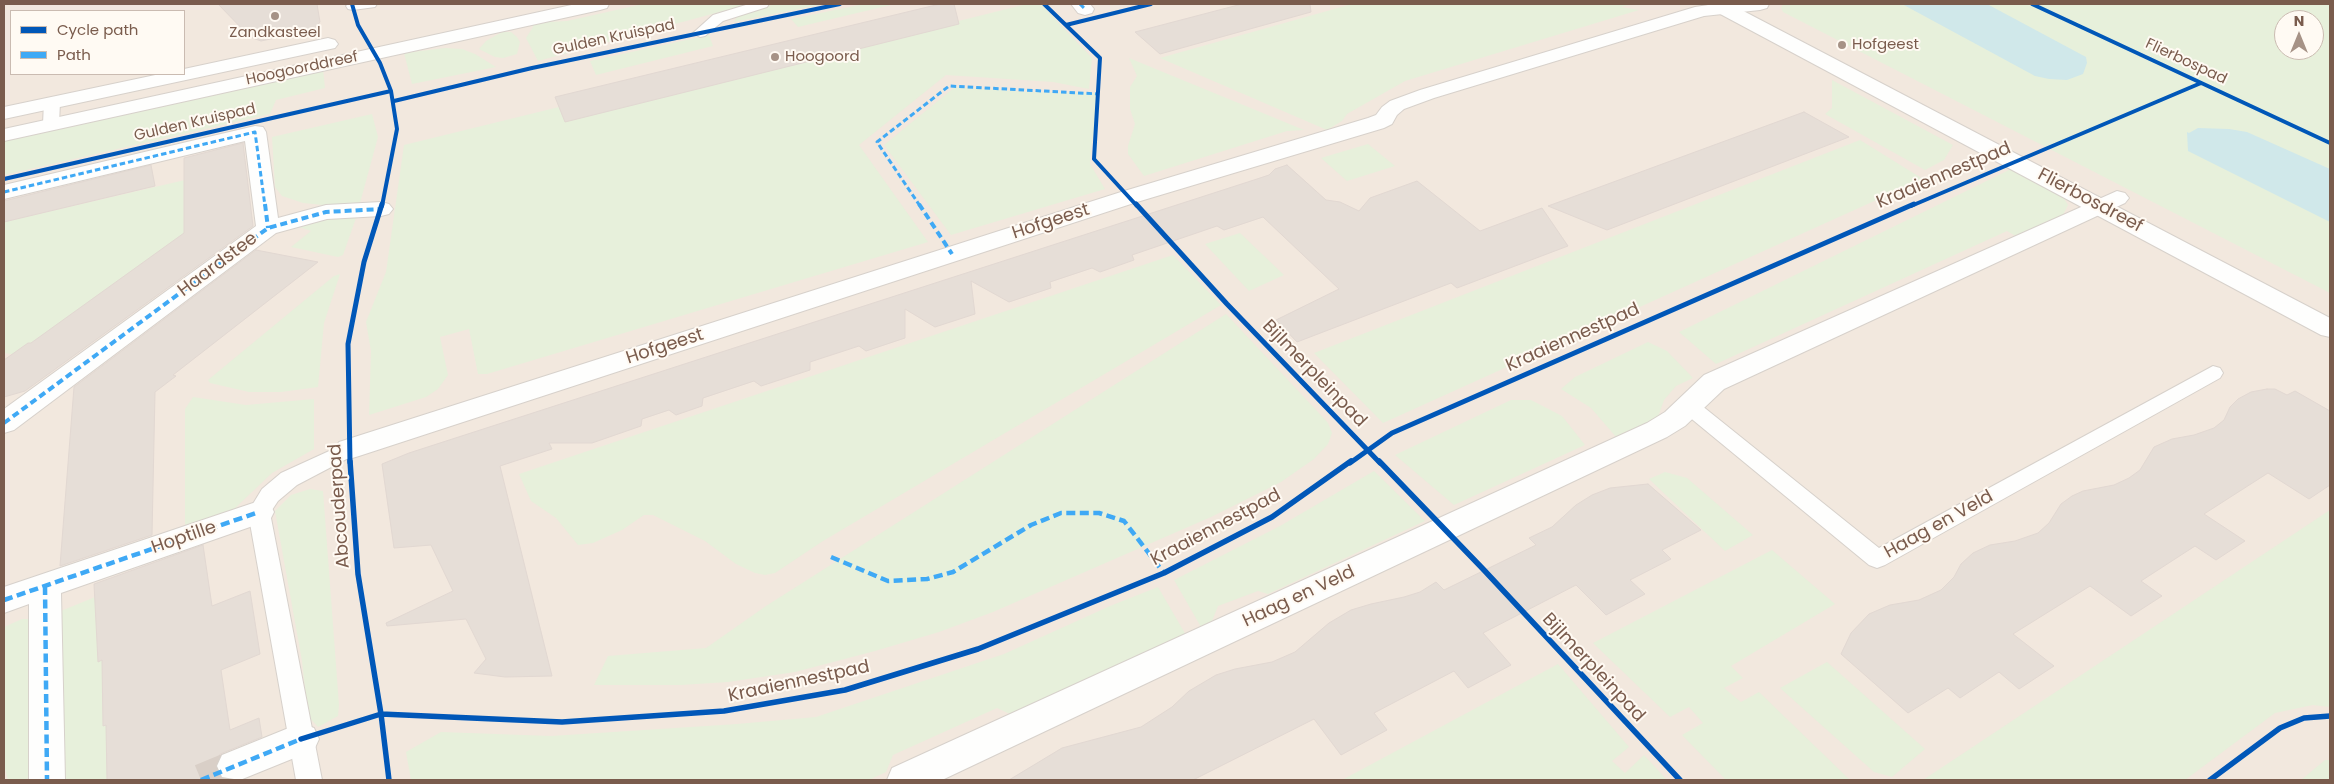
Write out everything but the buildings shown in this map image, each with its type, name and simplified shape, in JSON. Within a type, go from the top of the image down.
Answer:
[{"type":"street","name":"Hoogoorddreef","points":[[4,113],[52,102],[528,20],[600,4]]},
{"type":"street","name":"Hofgeest","points":[[349,449],[1129,197],[1376,123],[1384,119],[1398,105],[1427,94],[1675,18],[1721,6],[1753,5]]},
{"type":"street","name":"Flierbosdreef","points":[[1753,5],[1984,136]]},
{"type":"street","name":"Flierbosdreef","points":[[1721,6],[1984,136],[2056,174],[2330,329]]},
{"type":"street","name":"Hoogoorddreef","points":[[4,135],[325,54],[379,33]]},
{"type":"street","name":"Haardstee","points":[[4,192],[255,132],[268,228],[4,424]]},
{"type":"street","name":"Flierbosdreef","points":[[2108,202],[2330,309]]},
{"type":"street","name":"Haag en Veld","points":[[905,780],[1657,430],[1676,418],[1714,382],[2108,202]]},
{"type":"street","points":[[268,228],[326,212],[381,209]]},
{"type":"street","name":"Hoptille","points":[[4,600],[259,512]]},
{"type":"street","points":[[44,586],[47,780]]},
{"type":"street","points":[[235,766],[301,739]]},
{"type":"lane","points":[[353,6],[370,4]]},
{"type":"lane","points":[[700,34],[718,18],[762,4]]},
{"type":"lane","points":[[51,124],[52,102]]},
{"type":"lane","name":"Haag en Veld","points":[[1689,406],[1877,559],[2213,373]]},
{"type":"lane","points":[[309,780],[259,512],[270,495],[290,480],[349,449]]},
{"type":"shaded area","points":[[4,4],[1898,4],[2330,211],[2330,780],[4,780]]},
{"type":"green space","points":[[643,4],[749,4],[538,61],[526,38],[533,27],[532,23],[567,21]]},
{"type":"green space","points":[[775,4],[824,4],[734,22],[738,15]]},
{"type":"green space","points":[[864,4],[895,4],[798,27],[791,19]]},
{"type":"green space","points":[[1027,4],[1041,4],[1092,58],[1089,89],[1053,82],[946,75],[859,145],[928,242],[487,374],[478,374],[469,329],[440,337],[448,375],[438,389],[426,397],[369,415],[371,351],[366,322],[386,272],[404,145],[559,107],[564,119]]},
{"type":"green space","points":[[1352,4],[1631,4],[1621,7],[1639,10],[1405,81],[1347,114],[1342,121],[1327,130],[1160,58]]},
{"type":"green space","points":[[1783,4],[2330,4],[2330,293],[1783,12],[1781,8]]},
{"type":"green space","points":[[502,32],[511,32],[517,37],[520,42],[517,54],[503,58],[495,57],[479,49],[486,41]]},
{"type":"green space","points":[[709,35],[713,46],[596,75],[590,61]]},
{"type":"green space","points":[[445,48],[462,49],[475,54],[496,67],[412,84],[404,53]]},
{"type":"green space","points":[[1129,58],[1304,130],[1287,131],[1144,176],[1128,154],[1128,146],[1135,124],[1130,109],[1130,87],[1137,76]]},
{"type":"green space","points":[[323,69],[325,88],[276,100],[270,114],[4,175],[4,139]]},
{"type":"green space","points":[[1832,80],[1953,145],[1944,160],[1925,170],[1825,114],[1832,108]]},
{"type":"green space","points":[[955,87],[1029,92],[1098,93],[1098,115],[1092,142],[1090,164],[1105,189],[951,235],[884,145]]},
{"type":"green space","points":[[372,114],[378,137],[360,203],[323,205],[303,203],[282,196],[275,187],[272,137]]},
{"type":"green space","points":[[1860,140],[1923,179],[1383,423],[1314,353]]},
{"type":"green space","points":[[1368,144],[1395,166],[1347,181],[1321,158]]},
{"type":"green space","points":[[2011,169],[2063,197],[2068,205],[2060,221],[2028,243],[2007,231],[1716,364],[1679,332]]},
{"type":"green space","points":[[185,180],[184,235],[18,355],[4,353],[4,222]]},
{"type":"green space","points":[[325,218],[356,218],[343,255],[338,257],[291,247],[311,231],[299,227]]},
{"type":"green space","points":[[1240,233],[1284,275],[1249,291],[1205,244]]},
{"type":"green space","points":[[1173,255],[1221,305],[823,541],[775,573],[765,575],[755,573],[736,564],[705,541],[653,515],[644,515],[622,530],[593,543],[578,545],[556,518],[531,501],[519,474]]},
{"type":"green space","points":[[340,274],[324,323],[318,387],[281,392],[249,392],[210,383],[208,380],[334,276]]},
{"type":"green space","points":[[1226,314],[1328,423],[1332,433],[1328,444],[1314,459],[1281,482],[1211,517],[993,612],[939,632],[875,651],[795,672],[728,682],[681,685],[594,685],[608,656],[706,648],[766,606]]},
{"type":"green space","points":[[1648,342],[1667,351],[1693,378],[1676,386],[1664,400],[1658,417],[1617,438],[1591,408],[1561,389],[1575,377]]},
{"type":"green space","points":[[193,397],[246,405],[314,399],[314,449],[272,473],[232,511],[185,525],[185,409]]},
{"type":"green space","points":[[1511,400],[1531,400],[1562,416],[1585,445],[1454,505],[1395,455]]},
{"type":"green space","points":[[1374,471],[1425,521],[1268,594],[1258,591],[1218,606],[1212,621],[1201,627],[1174,580],[1280,526]]},
{"type":"green space","points":[[1665,472],[1687,478],[1753,535],[1725,551],[1649,479]]},
{"type":"green space","points":[[310,489],[323,491],[339,705],[338,716],[318,727],[308,716],[302,661],[275,511],[291,495]]},
{"type":"green space","points":[[2330,510],[2330,707],[2313,705],[2275,713],[2185,780],[1923,780]]},
{"type":"green space","points":[[1772,550],[1835,604],[1731,666],[1743,678],[1724,688],[1741,702],[1759,692],[1850,780],[1726,780],[1682,735],[1703,723],[1689,707],[1670,717],[1593,643]]},
{"type":"green space","points":[[1158,587],[1186,635],[1010,714],[997,708],[893,755],[886,772],[869,780],[411,780],[406,752],[441,732],[551,736],[816,717],[1004,654],[1110,606]]},
{"type":"green space","points":[[100,595],[113,777],[104,780],[62,780],[56,613]]},
{"type":"green space","points":[[22,619],[31,619],[33,774],[25,780],[8,780],[4,765],[4,627]]},
{"type":"green space","points":[[1827,662],[1925,749],[1892,777],[1874,772],[1780,688]]},
{"type":"green space","points":[[1558,664],[1629,747],[1612,761],[1625,773],[1644,755],[1667,780],[1342,780]]},
{"type":"green space","points":[[2325,760],[2330,760],[2330,780],[2301,780]]},
{"type":"water","points":[[1902,4],[1987,4],[2086,57],[2087,63],[2083,74],[2067,80],[2035,76]]},
{"type":"water","points":[[2198,128],[2229,129],[2247,132],[2330,169],[2330,222],[2188,151],[2187,132],[2189,133]]},
{"type":"tunnel","points":[[201,780],[235,766]]},
{"type":"marked path","points":[[1080,4],[1085,9]]},
{"type":"marked path","points":[[952,254],[877,142],[949,86],[1099,94]]},
{"type":"marked path","points":[[4,192],[255,132],[268,228]]},
{"type":"marked path","points":[[4,423],[268,228],[326,212],[381,209]]},
{"type":"marked path","points":[[4,600],[259,512]]},
{"type":"marked path","points":[[831,557],[888,581],[927,579],[953,572],[1031,525],[1061,513],[1099,513],[1124,521],[1164,573]]},
{"type":"marked path","points":[[45,586],[47,780]]},
{"type":"marked path","points":[[201,780],[301,739]]},
{"type":"cycle path","name":"Abcouderpad","points":[[352,4],[358,25],[380,63],[391,91],[397,129],[381,209],[364,262],[348,344],[349,449],[358,574],[381,714],[389,780]]},
{"type":"cycle path","name":"Gulden Kruispad","points":[[394,101],[532,68],[840,4]]},
{"type":"cycle path","name":"Bijlmerpleinpad","points":[[1044,4],[1100,58],[1094,159],[1227,304],[1483,569],[1680,780]]},
{"type":"cycle path","points":[[1066,25],[1151,4]]},
{"type":"cycle path","name":"Flierbospad","points":[[2032,4],[2330,143]]},
{"type":"cycle path","name":"Flierbospad","points":[[301,739],[381,714],[562,722],[724,711],[845,690],[978,649],[1164,573],[1272,517],[1392,433],[2006,164],[2201,83]]},
{"type":"cycle path","name":"Gulden Kruispad","points":[[4,179],[391,91]]},
{"type":"cycle path","points":[[2210,780],[2280,728],[2304,718],[2330,716]]},
{"type":"place","name":"Zandkasteel","points":[[275,16]]},
{"type":"place","name":"Hofgeest","points":[[1842,45]]},
{"type":"place","name":"Hoogoord","points":[[775,57]]}]
